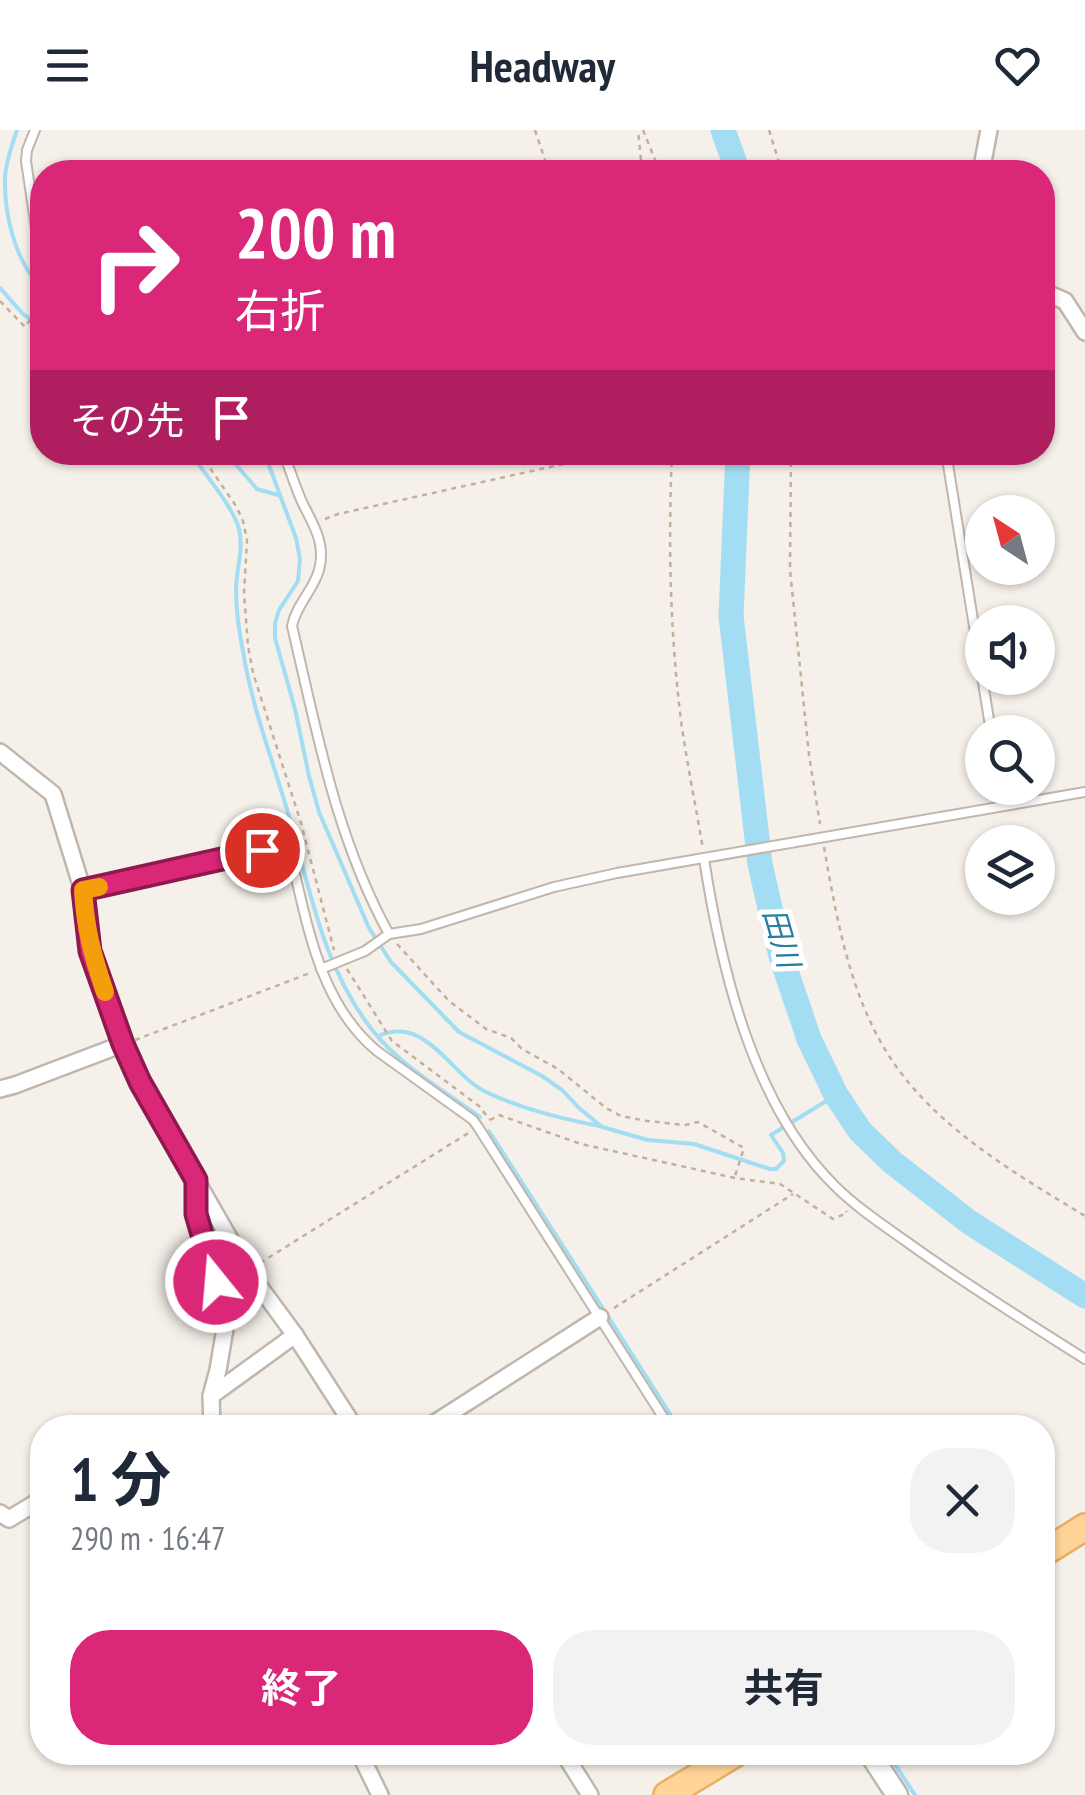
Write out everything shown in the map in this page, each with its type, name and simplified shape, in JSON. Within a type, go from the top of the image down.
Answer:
[{"type":"main road","points":[[1055,1546],[1085,1526]]},
{"type":"main road","points":[[667,1795],[717,1765]]},
{"type":"street","points":[[984,160],[990,130]]},
{"type":"street","points":[[1055,297],[1065,302],[1085,332]]},
{"type":"street","points":[[0,752],[54,794],[83,890],[90,951],[140,1082],[248,1270],[347,1415]]},
{"type":"street","points":[[0,1089],[123,1044]]},
{"type":"street","points":[[196,1180],[196,1214],[227,1317],[211,1396],[212,1415]]},
{"type":"street","points":[[447,1415],[600,1317]]},
{"type":"street","points":[[211,1396],[295,1335]]},
{"type":"street","points":[[0,1513],[8,1519],[30,1506]]},
{"type":"street","points":[[365,1765],[380,1795]]},
{"type":"street","points":[[571,1765],[590,1795]]},
{"type":"street","points":[[878,1765],[897,1795]]},
{"type":"lane","points":[[30,188],[26,161],[35,130]]},
{"type":"lane","points":[[288,465],[320,538],[320,568],[292,626],[331,794],[373,906],[389,934]]},
{"type":"lane","points":[[948,465],[987,715]]},
{"type":"lane","points":[[332,964],[389,934],[421,929],[554,887],[706,856],[1085,792]]},
{"type":"lane","points":[[83,890],[262,850],[283,856],[291,864],[332,964],[348,1020],[366,1042],[473,1120],[662,1415]]},
{"type":"lane","points":[[706,856],[723,956],[750,1046],[799,1141],[829,1179],[887,1228],[969,1287],[1085,1360]]},
{"type":"path","points":[[536,130],[545,160]]},
{"type":"path","points":[[641,130],[641,160]]},
{"type":"path","points":[[641,130],[655,160]]},
{"type":"path","points":[[770,130],[779,160]]},
{"type":"path","points":[[0,301],[25,327],[30,320]]},
{"type":"path","points":[[208,465],[236,506],[248,540],[244,593],[253,673],[300,824],[330,940],[332,964],[390,1038],[479,1106],[490,1120],[499,1115],[581,1144],[780,1184],[833,1218],[842,1217],[847,1213],[829,1179]]},
{"type":"path","points":[[314,524],[338,514],[559,465]]},
{"type":"path","points":[[671,465],[668,528],[682,727],[706,856]]},
{"type":"path","points":[[791,465],[790,570],[819,839],[857,988],[890,1057],[918,1094],[949,1124],[1085,1216]]},
{"type":"path","points":[[389,934],[449,1001],[486,1029],[510,1038],[558,1069],[621,1116],[666,1124],[698,1122],[744,1148],[735,1178]]},
{"type":"path","points":[[123,1044],[332,964]]},
{"type":"path","points":[[248,1270],[478,1127]]},
{"type":"path","points":[[600,1317],[795,1193]]},
{"type":"waterway","points":[[17,130],[6,171],[5,192],[13,237],[30,273]]},
{"type":"waterway","name":"田川","points":[[723,130],[734,160]]},
{"type":"waterway","points":[[0,288],[30,319]]},
{"type":"waterway","points":[[199,465],[239,529],[237,605],[247,673],[331,957],[356,1007],[384,1044],[480,1117]]},
{"type":"waterway","points":[[236,465],[257,489],[278,495]]},
{"type":"waterway","points":[[269,465],[300,559],[298,581],[279,610],[275,638],[319,812],[369,928],[391,962],[459,1032],[542,1076],[602,1127],[648,1140],[694,1144],[776,1169],[784,1161],[783,1153],[771,1135],[836,1095]]},
{"type":"waterway","name":"田川","points":[[737,465],[731,616],[760,864],[781,956],[809,1039],[836,1095],[860,1131],[892,1162],[969,1222],[1085,1296]]},
{"type":"waterway","points":[[378,1036],[395,1031],[411,1033],[488,1093],[543,1113],[600,1126]]},
{"type":"waterway","points":[[489,1131],[602,1307]]},
{"type":"waterway","points":[[609,1318],[671,1415]]},
{"type":"waterway","points":[[895,1765],[915,1795]]},
{"type":"slow traffic","points":[[99,887],[83,890],[84,915],[90,951],[105,992]]},
{"type":"route","points":[[216,1282],[196,1214],[196,1180],[123,1044],[90,951],[83,890],[262,850]]}]
